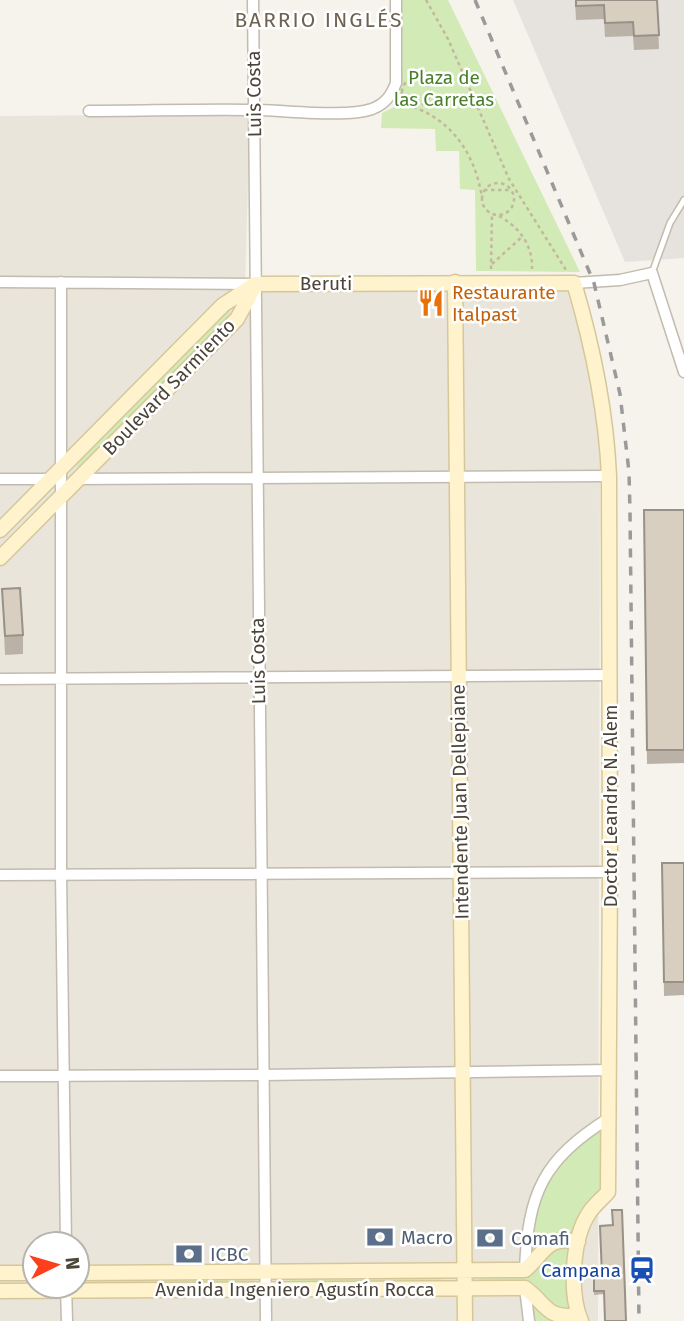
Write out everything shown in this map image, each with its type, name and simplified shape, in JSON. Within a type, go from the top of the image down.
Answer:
[{"type":"street","name":"Luis Costa","points":[[253,0],[266,1321]]},
{"type":"street","points":[[89,111],[254,110],[355,113],[372,109],[389,98],[396,83],[396,0]]},
{"type":"street","points":[[652,273],[684,372]]},
{"type":"street","name":"Beruti","points":[[0,282],[574,283],[620,281],[652,273]]},
{"type":"street","points":[[61,282],[57,476],[61,497],[61,874],[66,1230]]},
{"type":"street","name":"Intendente Juan Dellepiane","points":[[455,282],[465,1321]]},
{"type":"street","name":"Doctor Leandro N. Alem","points":[[574,283],[590,334],[601,394],[607,439],[608,476],[608,1192],[588,1213],[578,1242],[574,1292],[580,1318]]},
{"type":"street","name":"Boulevard Sarmiento","points":[[0,530],[57,476],[223,305],[256,284]]},
{"type":"street","name":"Boulevard Sarmiento","points":[[0,558],[237,319],[256,284]]},
{"type":"street","points":[[0,480],[57,476],[79,479],[608,476]]},
{"type":"street","points":[[0,679],[609,675]]},
{"type":"street","points":[[0,875],[610,872]]},
{"type":"street","points":[[0,1076],[610,1070]]},
{"type":"street","points":[[525,1270],[530,1209],[542,1178],[562,1153],[609,1118]]},
{"type":"street","points":[[525,1270],[550,1244],[560,1241],[578,1242]]},
{"type":"street","name":"Avenida Ingeniero Agustín Rocca","points":[[91,1273],[525,1270]]},
{"type":"street","points":[[0,1273],[21,1273]]},
{"type":"street","name":"Avenida Ingeniero Agustín Rocca","points":[[91,1288],[525,1288]]},
{"type":"street","points":[[525,1288],[551,1313],[580,1318]]},
{"type":"street","points":[[525,1288],[529,1321]]},
{"type":"street","name":"Avenida Ingeniero Agustín Rocca","points":[[0,1291],[21,1290]]},
{"type":"street","points":[[66,1300],[67,1321]]},
{"type":"lane","points":[[652,273],[670,223],[684,200]]},
{"type":"path","points":[[426,0],[448,39],[509,179],[574,283]]},
{"type":"path","points":[[419,78],[428,84],[430,97],[420,106],[411,106],[404,100],[403,86],[410,79],[419,78]]},
{"type":"path","points":[[389,98],[430,114],[454,132],[479,178],[485,209],[523,236],[532,254],[531,283]]},
{"type":"path","points":[[482,198],[488,185],[498,182],[511,190],[512,205],[505,213],[497,215]]},
{"type":"path","points":[[484,190],[511,190]]},
{"type":"path","points":[[491,282],[492,213]]},
{"type":"path","points":[[491,264],[523,236]]},
{"type":"shaded area","points":[[513,0],[684,0],[684,258],[625,262]]},
{"type":"shaded area","points":[[250,114],[245,288],[441,292],[567,291],[582,340],[595,396],[600,466],[598,1321],[0,1321],[0,116]]},
{"type":"green space","name":"Plaza de las Carretas","points":[[400,0],[448,0],[580,272],[476,271],[475,190],[460,189],[459,151],[436,151],[435,129],[381,128],[382,113],[394,107],[401,86]]},
{"type":"green space","points":[[228,310],[230,316],[81,467],[77,467],[77,462]]},
{"type":"green space","points":[[609,1118],[608,1192],[578,1242],[581,1321],[529,1321],[525,1288],[482,1282],[480,1276],[525,1270],[543,1179]]},
{"type":"green space","points":[[289,1277],[442,1279],[439,1282],[292,1283]]},
{"type":"green space","points":[[244,1278],[244,1283],[93,1284],[92,1279]]},
{"type":"building","points":[[576,0],[657,0],[659,35],[634,36],[633,22],[605,23],[604,5],[576,6]]},
{"type":"building","points":[[644,510],[684,510],[684,750],[647,750]]},
{"type":"building","points":[[20,588],[23,635],[5,636],[2,589]]},
{"type":"building","points":[[662,863],[684,863],[684,982],[664,982]]},
{"type":"building","points":[[612,1210],[622,1210],[626,1321],[605,1321],[604,1291],[594,1291],[594,1276],[602,1276],[600,1226],[613,1225]]},
{"type":"railway","points":[[475,0],[594,283],[620,394],[629,472],[630,512],[639,1321]]},
{"type":"place","name":"Restaurante Italpast","points":[[431,303]]},
{"type":"place","name":"Macro","points":[[380,1237]]},
{"type":"place","name":"Comafi","points":[[490,1238]]},
{"type":"place","name":"ICBC","points":[[189,1254]]},
{"type":"place","name":"Campana","points":[[642,1270]]},
{"type":"district","name":"BARRIO INGLÉS","points":[[319,20]]}]
